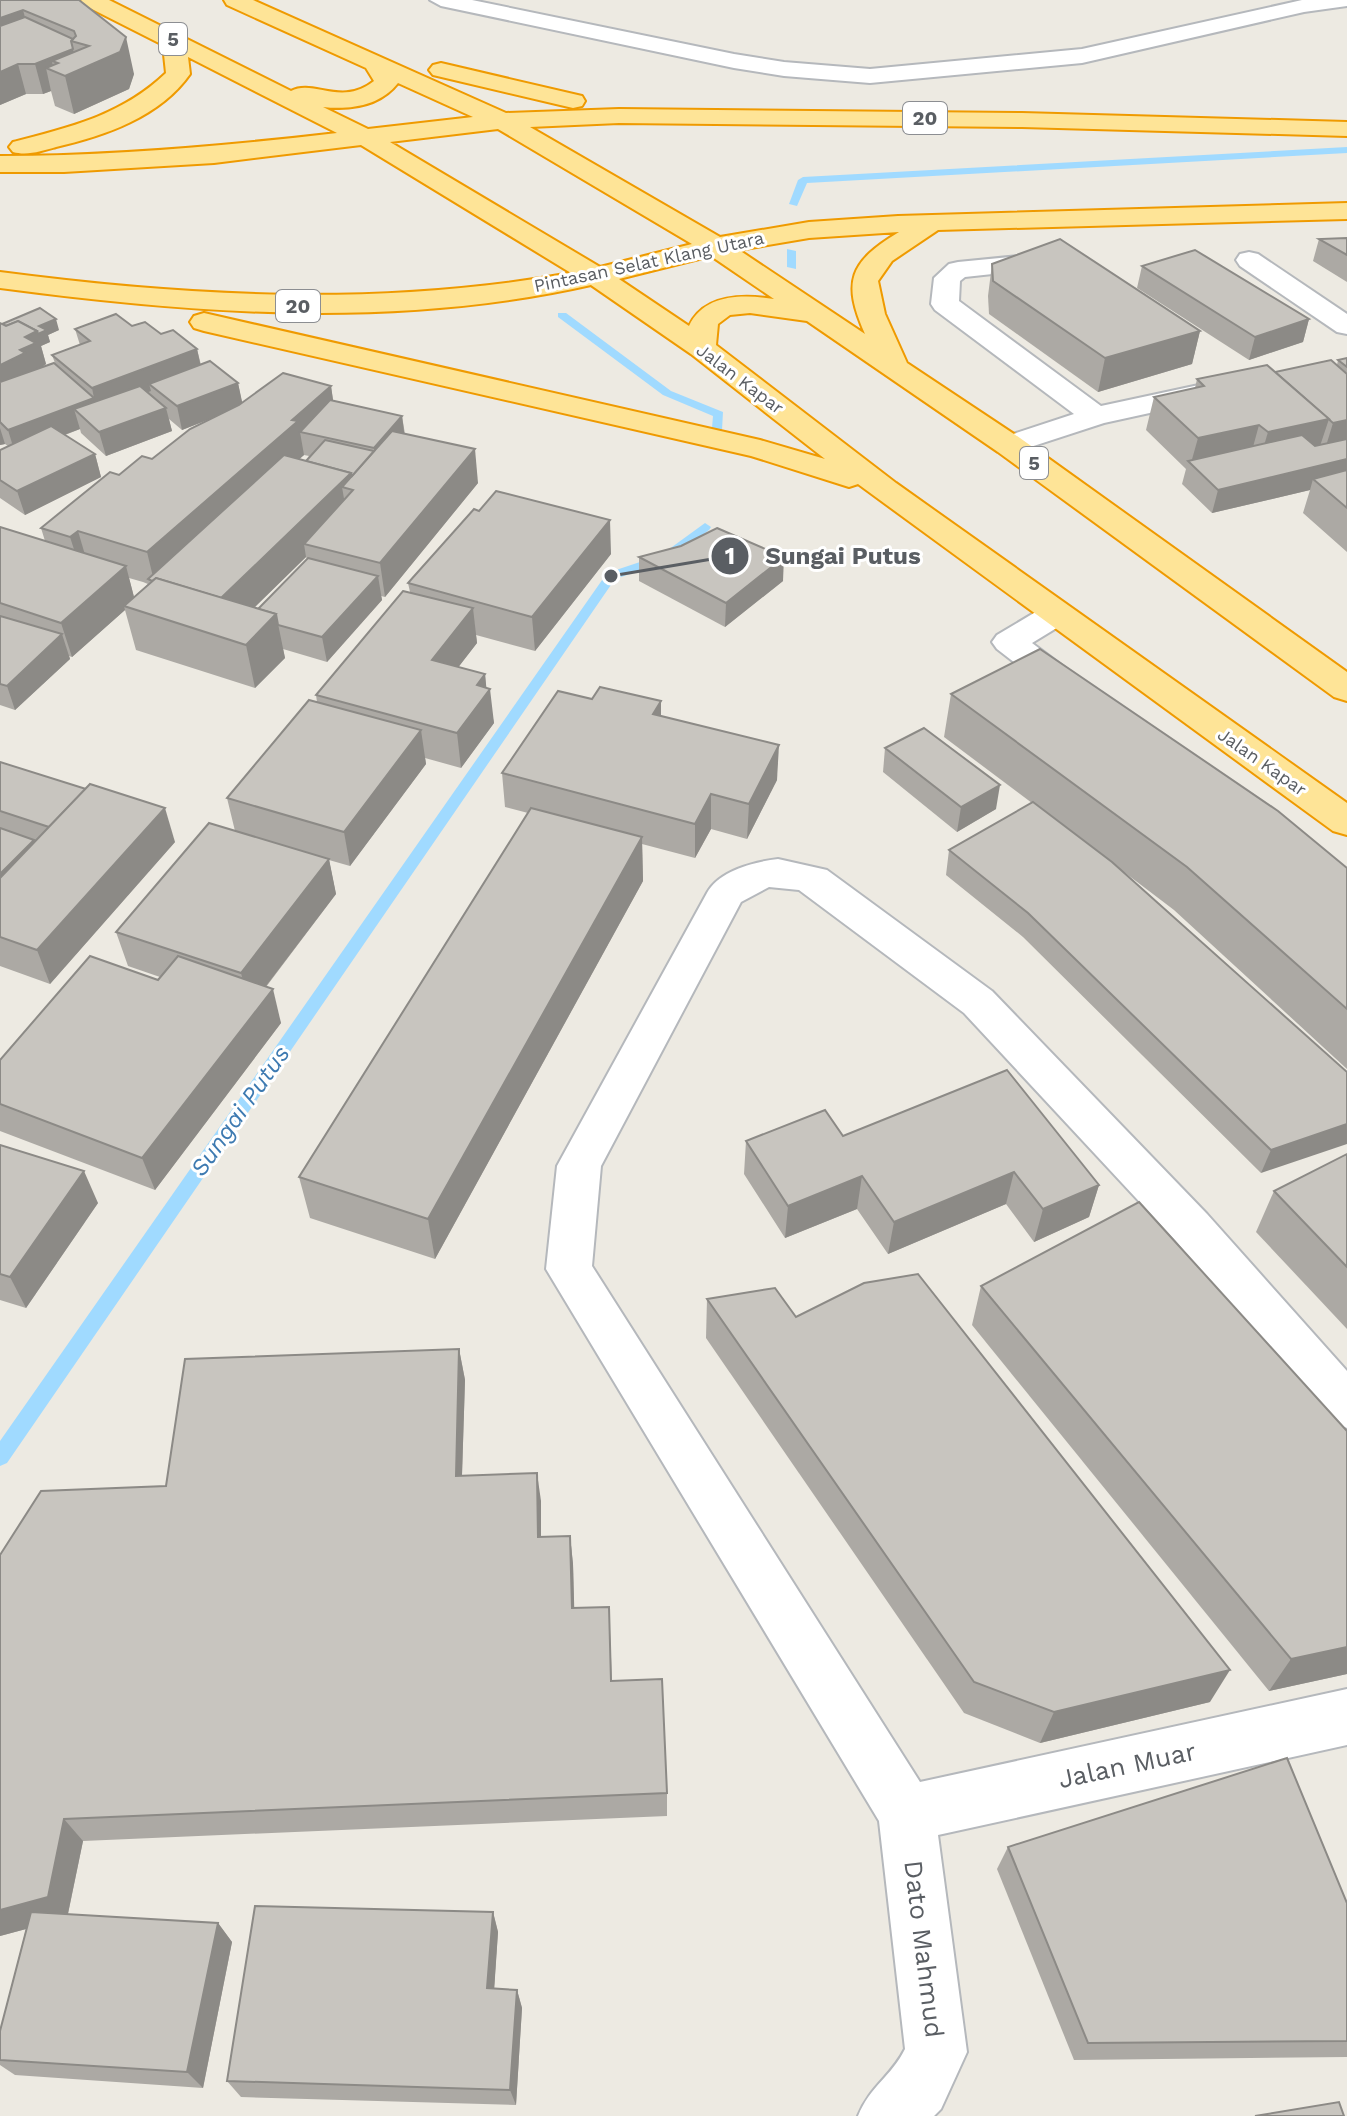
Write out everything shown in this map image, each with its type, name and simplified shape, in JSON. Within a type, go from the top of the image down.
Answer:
[{"type":"highway","name":"Jalan Kapar","points":[[92,0],[368,139],[594,275],[701,348],[885,490],[1347,822]]},
{"type":"highway","name":"5","points":[[235,0],[502,121],[715,246],[1009,445],[1347,689]]},
{"type":"highway","points":[[0,150],[74,135],[144,106],[178,74],[174,40]]},
{"type":"highway","points":[[253,79],[307,97],[331,101],[356,100],[375,95],[387,82],[372,60]]},
{"type":"highway","points":[[372,60],[436,69],[566,100],[682,115]]},
{"type":"highway","name":"20","points":[[0,164],[64,164],[214,155],[502,121],[682,115],[1347,129]]},
{"type":"highway","name":"Pintasan Selat Klang Utara","points":[[0,280],[86,292],[226,304],[332,307],[437,301],[552,285],[751,237],[811,230],[933,222],[1347,211]]},
{"type":"highway","points":[[894,367],[864,301],[863,282],[870,266],[886,250],[933,222]]},
{"type":"highway","points":[[86,292],[192,320],[760,449],[885,490]]},
{"type":"highway","points":[[701,348],[704,321],[716,311],[740,304],[817,315]]},
{"type":"street","points":[[441,0],[734,61],[784,69],[870,76],[1082,56],[1304,6],[1347,0]]},
{"type":"street","points":[[1294,127],[1347,122]]},
{"type":"street","points":[[1249,260],[1347,326]]},
{"type":"street","points":[[1056,262],[958,270],[947,278],[945,304],[1096,416]]},
{"type":"street","points":[[1009,445],[1096,416],[1230,387]]},
{"type":"street","points":[[1056,614],[1009,642],[1096,709]]},
{"type":"street","points":[[907,1813],[569,1269],[579,1166],[726,893],[757,874],[786,871],[813,880],[978,1002],[1191,1227],[1347,1406]]},
{"type":"street","name":"Jalan Muar","points":[[907,1813],[1347,1717]]},
{"type":"street","name":"Dato Mahmud","points":[[889,2116],[919,2087],[936,2052],[907,1813]]},
{"type":"building","points":[[0,0],[79,0],[126,37],[120,52],[65,76],[46,68],[58,63],[52,61],[89,46],[71,41],[76,36],[74,31],[23,10],[0,18]]},
{"type":"building","points":[[25,17],[73,39],[73,49],[35,64],[18,64],[0,72],[0,26]]},
{"type":"building","points":[[1347,238],[1347,255],[1319,239]]},
{"type":"building","points":[[1060,239],[1200,331],[1105,358],[993,281],[992,264]]},
{"type":"building","points":[[1195,250],[1309,319],[1255,337],[1142,266]]},
{"type":"building","points":[[40,308],[56,319],[39,326],[47,330],[38,334],[18,321],[6,326],[2,324]]},
{"type":"building","points":[[116,314],[132,326],[145,322],[161,334],[173,330],[197,349],[92,388],[52,355],[90,341],[75,329]]},
{"type":"building","points":[[18,321],[37,331],[25,337],[36,343],[20,350],[25,353],[0,365],[0,323],[6,326]]},
{"type":"building","points":[[1347,358],[1347,367],[1338,360]]},
{"type":"building","points":[[1331,360],[1347,374],[1347,420],[1333,423],[1275,372]]},
{"type":"building","points":[[210,361],[238,383],[177,406],[149,384]]},
{"type":"building","points":[[54,363],[94,398],[8,430],[0,422],[0,382]]},
{"type":"building","points":[[1267,365],[1329,419],[1268,432],[1259,425],[1198,438],[1154,397],[1204,386],[1197,379]]},
{"type":"building","points":[[283,373],[331,386],[292,420],[298,421],[147,552],[78,531],[70,537],[41,528],[110,472],[119,475],[142,456],[152,459],[190,429],[239,405]]},
{"type":"building","points":[[140,386],[166,408],[99,432],[74,409]]},
{"type":"building","points":[[330,400],[402,416],[374,448],[300,432]]},
{"type":"building","points":[[51,426],[95,454],[17,491],[0,480],[0,450]]},
{"type":"building","points":[[392,431],[475,449],[380,563],[304,544],[353,490],[342,487]]},
{"type":"building","points":[[1302,435],[1315,446],[1347,439],[1347,459],[1218,490],[1188,461]]},
{"type":"building","points":[[325,440],[374,451],[352,476],[351,473],[306,461]]},
{"type":"building","points":[[284,455],[351,473],[221,598],[156,578],[152,581],[148,579]]},
{"type":"building","points":[[1347,470],[1347,508],[1313,479]]},
{"type":"building","points":[[496,491],[610,520],[532,617],[408,583],[474,509],[479,511]]},
{"type":"building","points":[[0,527],[126,566],[61,623],[0,603]]},
{"type":"building","points":[[717,528],[784,557],[726,603],[639,557],[681,546]]},
{"type":"building","points":[[308,558],[378,576],[322,637],[278,625],[276,614],[258,609]]},
{"type":"building","points":[[156,578],[276,614],[246,645],[124,606]]},
{"type":"building","points":[[403,591],[473,608],[432,660],[485,674],[477,685],[490,689],[457,733],[316,695]]},
{"type":"building","points":[[0,616],[62,634],[7,686],[0,684]]},
{"type":"building","points":[[1040,649],[1278,811],[1347,868],[1347,1009],[1187,867],[951,694]]},
{"type":"building","points":[[600,687],[661,701],[653,714],[779,745],[749,804],[711,794],[695,824],[502,773],[558,691],[592,699]]},
{"type":"building","points":[[309,700],[421,730],[344,832],[227,798]]},
{"type":"building","points":[[924,728],[1000,785],[961,807],[885,748]]},
{"type":"building","points":[[0,762],[86,789],[49,827],[0,811]]},
{"type":"building","points":[[90,784],[165,808],[37,950],[0,937],[0,878]]},
{"type":"building","points":[[1033,802],[1112,862],[1347,1072],[1347,1124],[1271,1150],[1028,913],[949,850]]},
{"type":"building","points":[[531,808],[642,837],[428,1219],[299,1177]]},
{"type":"building","points":[[209,823],[329,859],[241,973],[116,932]]},
{"type":"building","points":[[0,828],[34,840],[0,874]]},
{"type":"building","points":[[90,956],[158,980],[178,956],[273,989],[142,1158],[0,1104],[0,1060]]},
{"type":"building","points":[[1007,1070],[1099,1185],[1043,1209],[1014,1172],[894,1222],[862,1176],[788,1206],[746,1141],[825,1110],[843,1136]]},
{"type":"building","points":[[0,1145],[84,1171],[10,1277],[0,1274]]},
{"type":"building","points":[[1347,1154],[1347,1267],[1274,1191]]},
{"type":"building","points":[[1139,1202],[1347,1431],[1347,1647],[1291,1659],[981,1286]]},
{"type":"building","points":[[918,1274],[1230,1670],[1054,1712],[974,1682],[707,1299],[775,1288],[796,1317],[864,1283]]},
{"type":"building","points":[[459,1349],[456,1476],[537,1473],[538,1537],[570,1536],[572,1608],[609,1607],[611,1681],[662,1679],[667,1793],[64,1819],[48,1897],[0,1910],[0,1555],[41,1491],[166,1486],[185,1359]]},
{"type":"building","points":[[1287,1758],[1347,1903],[1347,2041],[1088,2043],[1008,1847]]},
{"type":"building","points":[[255,1906],[493,1912],[487,1988],[517,1990],[510,2090],[227,2081]]},
{"type":"building","points":[[31,1912],[218,1923],[187,2072],[0,2060],[0,2031]]},
{"type":"building","points":[[1339,2102],[1344,2116],[1255,2116]]},
{"type":"waterway","points":[[794,204],[803,180],[1347,150]]},
{"type":"waterway","points":[[791,251],[792,267]]},
{"type":"waterway","points":[[562,315],[667,393],[719,414],[718,428]]},
{"type":"waterway","name":"Sungai Putus","points":[[0,1457],[611,576],[665,558],[705,527]]},
{"type":"place","name":"Sungai Putus","points":[[611,576]]}]
